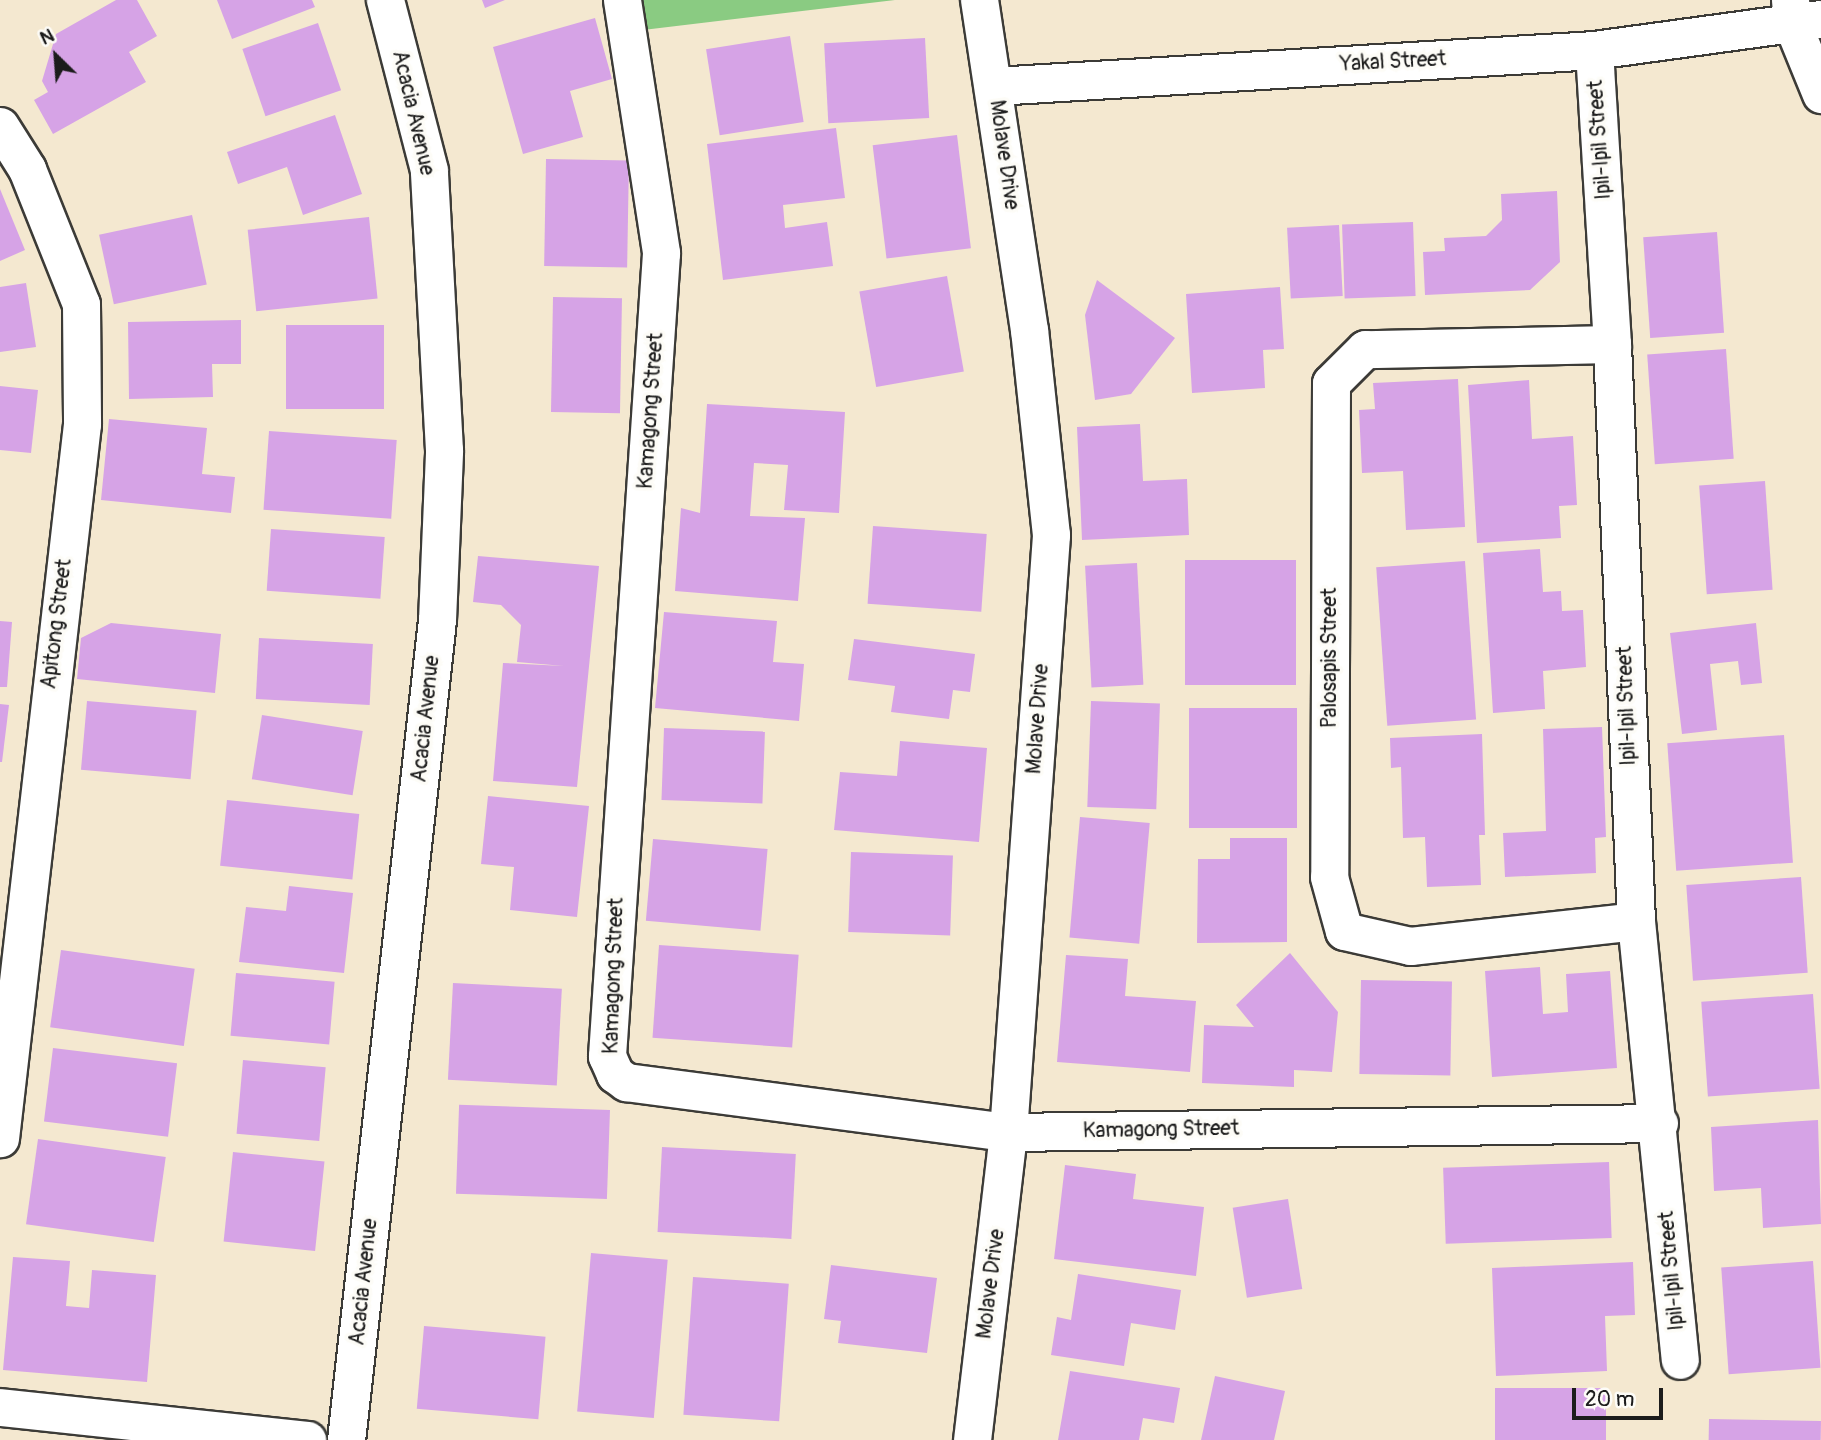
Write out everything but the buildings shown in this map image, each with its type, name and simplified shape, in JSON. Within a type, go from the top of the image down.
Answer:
[{"type":"street","name":"Acacia Avenue","points":[[346,1440],[437,620],[444,450],[429,170],[385,0]]},
{"type":"street","name":"Kamagong Street","points":[[622,0],[661,253],[607,1056],[615,1073],[626,1082],[1008,1132],[1659,1123]]},
{"type":"street","name":"Molave Drive","points":[[972,1440],[1008,1132],[1051,536],[1029,330],[979,0]]},
{"type":"street","name":"Yakal Street","points":[[994,86],[1594,50],[1801,14]]},
{"type":"street","points":[[1801,14],[1821,93]]},
{"type":"street","name":"Ipil-Ipil Street","points":[[1594,50],[1612,344],[1636,921],[1659,1123],[1680,1360]]},
{"type":"street","name":"Apitong Street","points":[[0,125],[27,169],[81,304],[82,424],[0,1138]]},
{"type":"street","name":"Palosapis Street","points":[[1612,344],[1366,349],[1331,383],[1329,877],[1344,931],[1410,946],[1636,921]]},
{"type":"street","points":[[0,1407],[307,1440]]},
{"type":"green space","points":[[639,0],[895,0],[643,30]]}]
